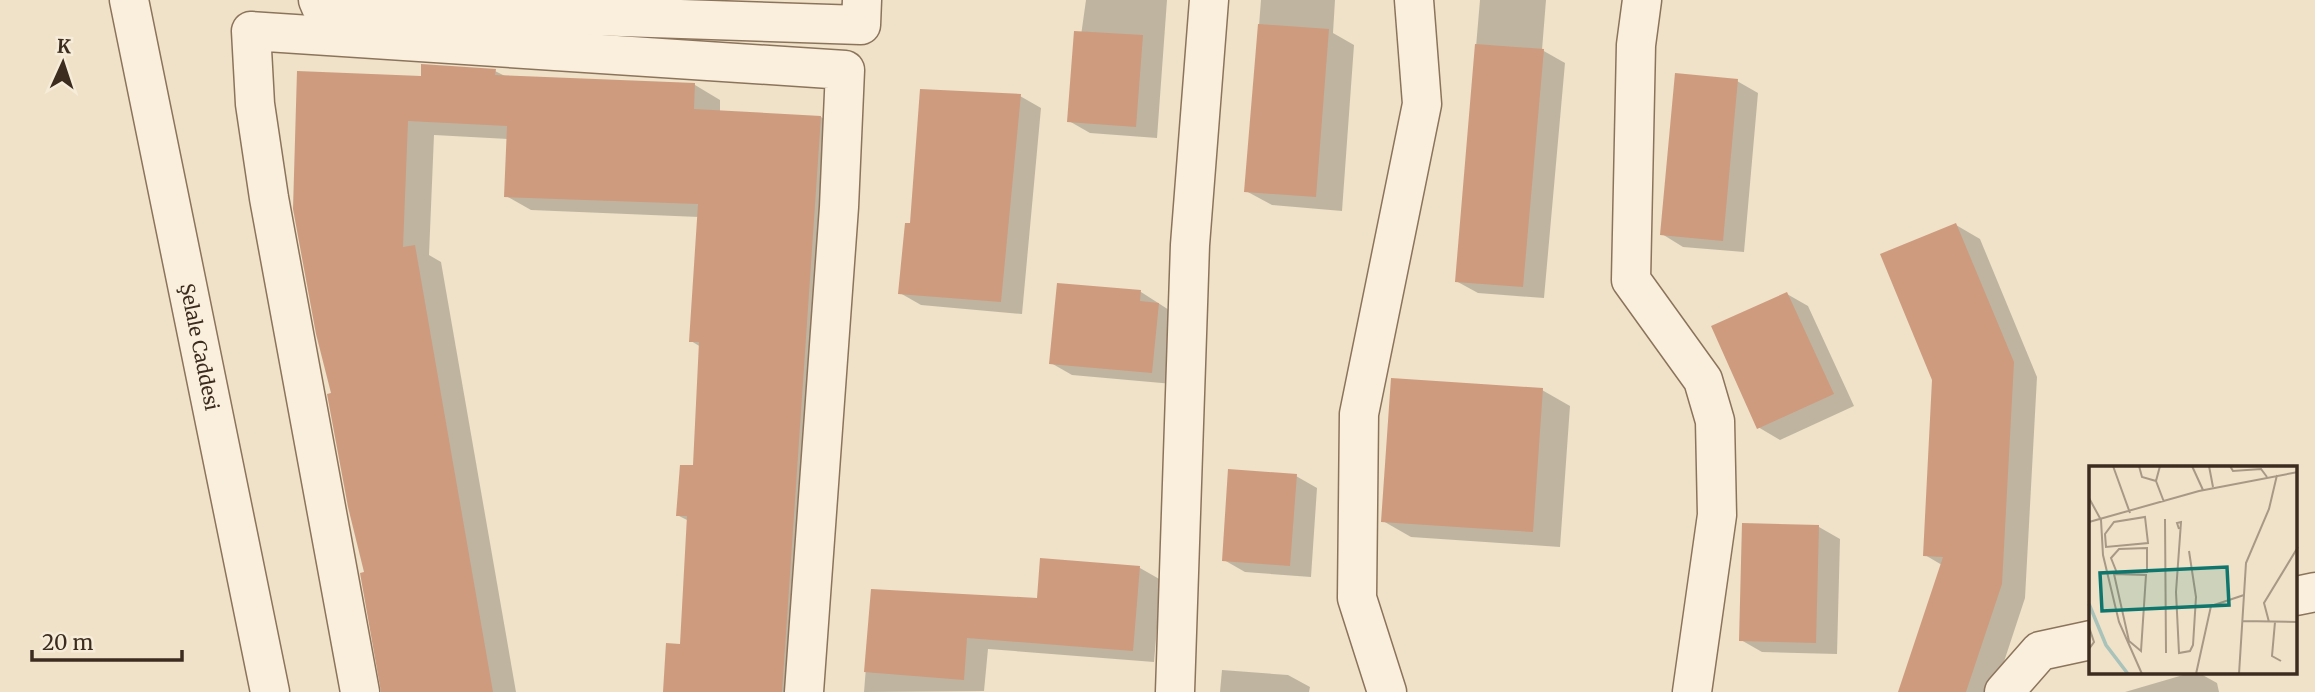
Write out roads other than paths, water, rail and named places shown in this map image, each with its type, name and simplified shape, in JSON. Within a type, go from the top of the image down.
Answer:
[{"type":"street","name":"Şelale Caddesi","points":[[129,0],[270,692]]},
{"type":"street","points":[[318,0],[321,7],[860,25],[862,0]]},
{"type":"street","points":[[1175,692],[1190,245],[1209,0]]},
{"type":"street","points":[[1387,692],[1357,598],[1359,415],[1422,104],[1414,0]]},
{"type":"street","points":[[1642,0],[1636,45],[1630,280],[1703,380],[1715,421],[1717,515],[1692,692]]},
{"type":"street","points":[[360,692],[269,198],[255,104],[251,31],[845,70],[838,221],[804,692]]},
{"type":"street","points":[[2004,692],[2040,651],[2089,640]]}]
